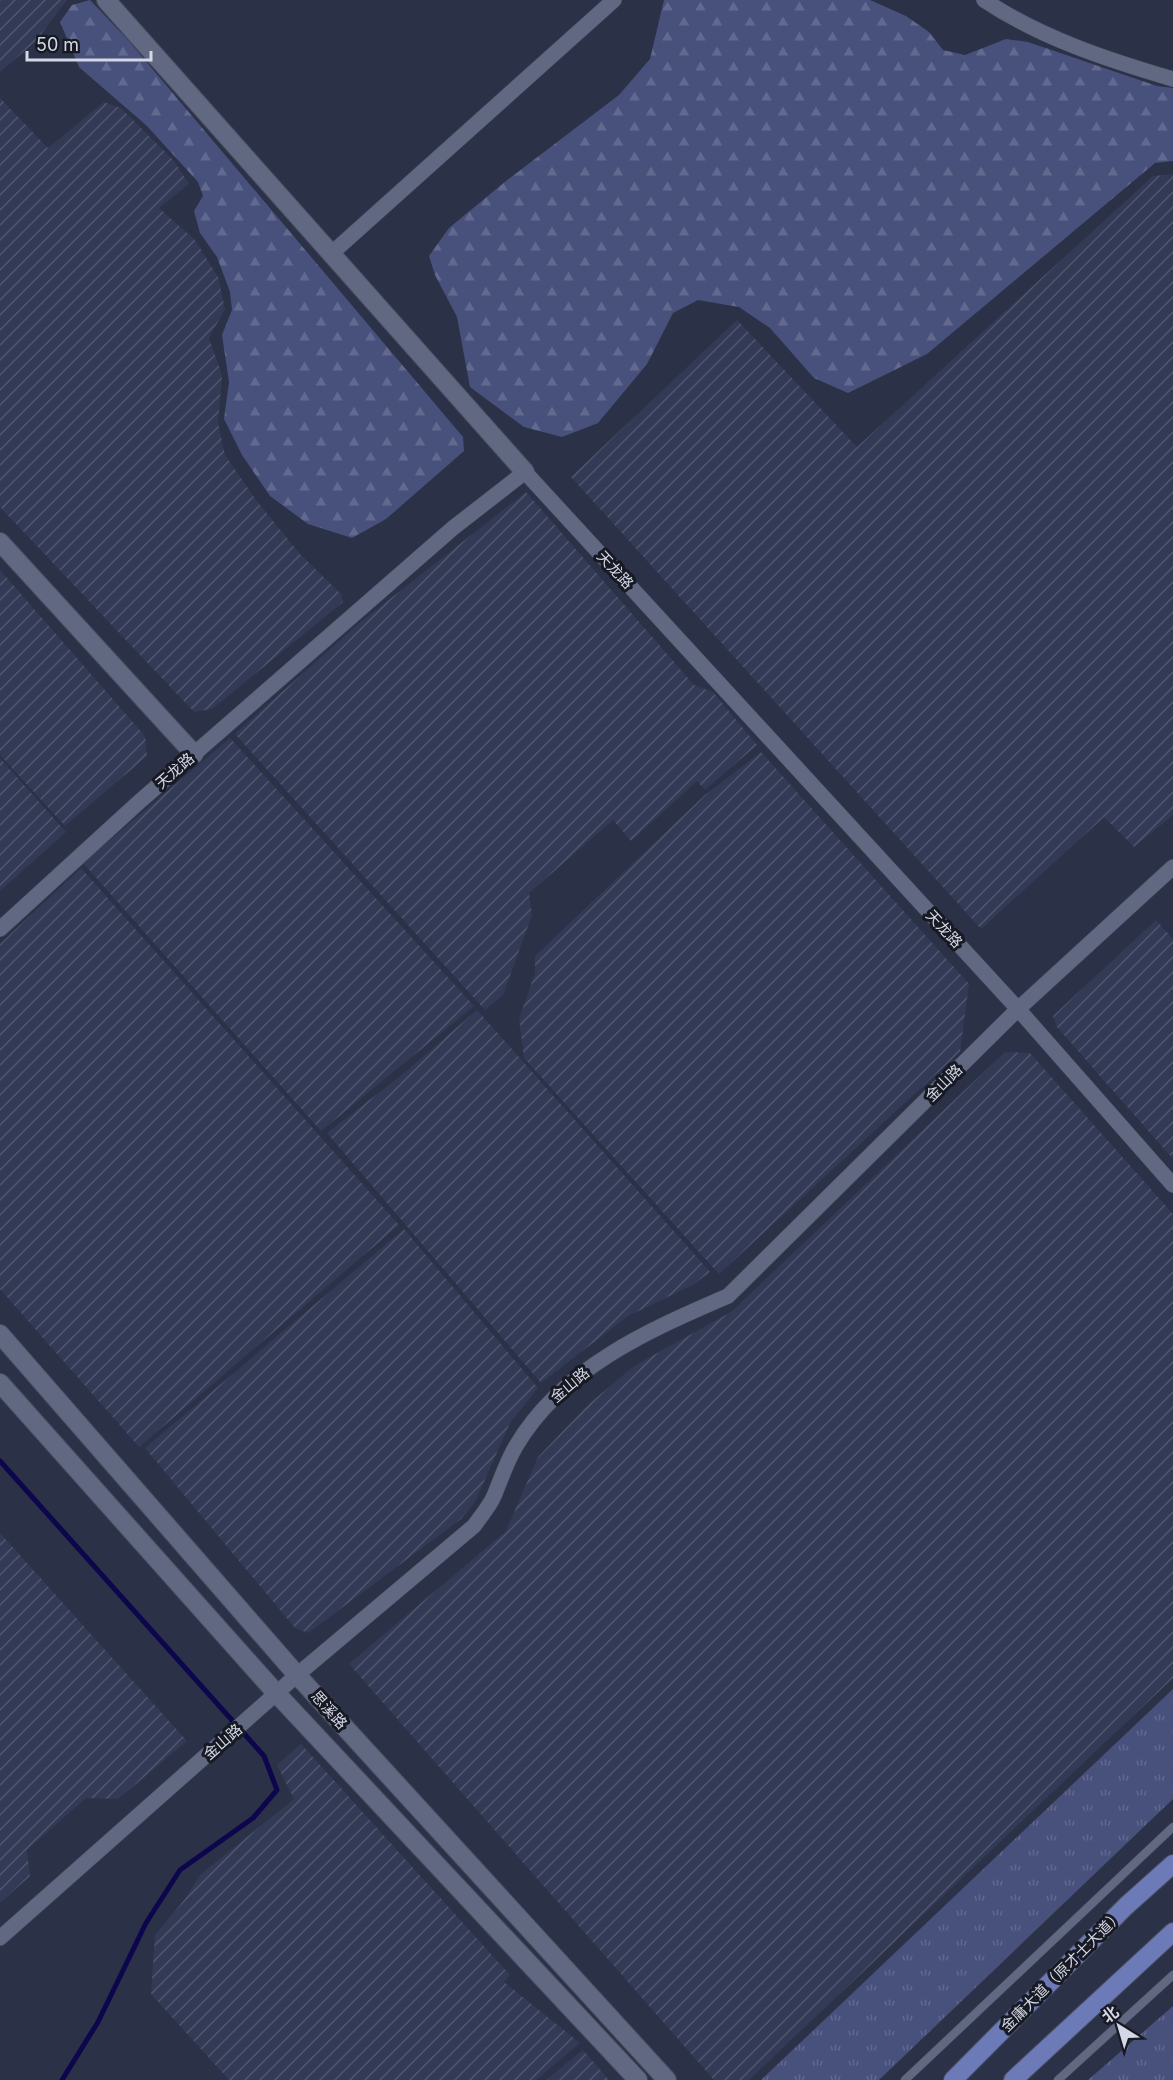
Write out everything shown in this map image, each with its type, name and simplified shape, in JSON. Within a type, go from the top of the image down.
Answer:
[{"type":"main road","name":"金庸大道（原才士大道）","points":[[953,2080],[1126,1906],[1173,1864]]},
{"type":"main road","points":[[1013,2080],[1173,1932]]},
{"type":"street","points":[[106,0],[525,472]]},
{"type":"street","points":[[332,254],[614,0]]},
{"type":"street","points":[[984,0],[1015,21],[1114,62],[1173,79]]},
{"type":"street","name":"天龙路","points":[[0,929],[194,754],[453,528],[525,472],[1018,1009],[1173,1185]]},
{"type":"street","points":[[0,542],[194,754]]},
{"type":"street","name":"金山路","points":[[0,1938],[297,1675],[474,1526],[492,1499],[516,1446],[553,1397],[606,1356],[668,1322],[728,1296],[1018,1009],[1173,867]]},
{"type":"street","name":"思溪路","points":[[0,1334],[297,1675],[666,2080]]},
{"type":"street","name":"思溪路","points":[[0,1383],[277,1694],[638,2080]]},
{"type":"lane","points":[[905,2080],[1173,1827]]},
{"type":"lane","points":[[1058,2080],[1173,1975]]},
{"type":"shaded area","points":[[0,0],[67,0],[36,41],[0,72]]},
{"type":"shaded area","points":[[0,98],[48,148],[104,102],[121,108],[174,161],[189,184],[159,208],[195,240],[218,277],[225,309],[209,338],[222,375],[218,423],[225,455],[256,500],[300,554],[341,594],[343,602],[212,709],[194,712],[0,507]]},
{"type":"shaded area","points":[[1173,174],[1173,815],[1134,847],[1104,817],[981,929],[571,477],[737,320],[857,447],[1153,176]]},
{"type":"shaded area","points":[[526,492],[694,685],[713,692],[757,745],[705,790],[697,781],[631,841],[613,820],[529,893],[532,915],[503,995],[485,1010],[235,734],[357,625]]},
{"type":"shaded area","points":[[0,570],[145,736],[147,756],[65,826],[0,755]]},
{"type":"shaded area","points":[[230,738],[474,1006],[321,1131],[83,863]]},
{"type":"shaded area","points":[[761,752],[969,984],[960,1052],[719,1274],[524,1058],[519,1019],[535,973],[535,956],[705,795]]},
{"type":"shaded area","points":[[0,758],[66,832],[0,891]]},
{"type":"shaded area","points":[[81,868],[399,1225],[139,1447],[0,1289],[0,944]]},
{"type":"shaded area","points":[[1156,920],[1173,939],[1173,1159],[1057,1027],[1053,1016]]},
{"type":"shaded area","points":[[477,1010],[710,1272],[693,1285],[628,1316],[541,1383],[327,1133],[403,1074]]},
{"type":"shaded area","points":[[1005,1052],[1030,1053],[1173,1214],[1173,1678],[749,2080],[714,2080],[349,1664],[506,1531],[538,1457],[589,1404],[634,1366],[731,1312]]},
{"type":"shaded area","points":[[404,1229],[538,1388],[510,1423],[475,1502],[461,1519],[308,1633],[295,1628],[145,1448]]},
{"type":"shaded area","points":[[0,1533],[187,1741],[118,1799],[86,1798],[27,1850],[30,1876],[0,1903]]},
{"type":"shaded area","points":[[301,1744],[510,1975],[504,1982],[580,2043],[536,2080],[229,2080],[151,1994],[155,1935],[185,1899],[200,1875],[294,1799],[277,1765]]},
{"type":"shaded area","points":[[583,2050],[609,2080],[546,2080]]},
{"type":"green space","points":[[90,0],[128,40],[463,437],[464,451],[386,519],[352,538],[308,524],[270,496],[242,455],[224,419],[229,382],[222,335],[232,310],[230,292],[217,257],[200,233],[194,211],[203,196],[198,182],[147,126],[79,67],[60,22],[72,5]]},
{"type":"green space","points":[[664,0],[870,0],[906,16],[929,32],[943,50],[965,55],[1006,39],[1028,42],[1157,86],[1173,88],[1173,161],[1155,163],[927,354],[848,393],[814,378],[770,328],[739,307],[698,300],[673,313],[647,364],[598,423],[562,437],[524,427],[470,387],[457,317],[435,275],[429,256],[449,228],[506,181],[619,95],[650,59]]},
{"type":"green space","points":[[1173,1689],[1173,1799],[879,2080],[761,2080]]},
{"type":"green space","points":[[1173,2006],[1173,2080],[1088,2080]]},
{"type":"waterway","points":[[0,1461],[264,1756],[277,1790],[253,1818],[180,1870],[146,1923],[98,2022],[62,2080]]}]
